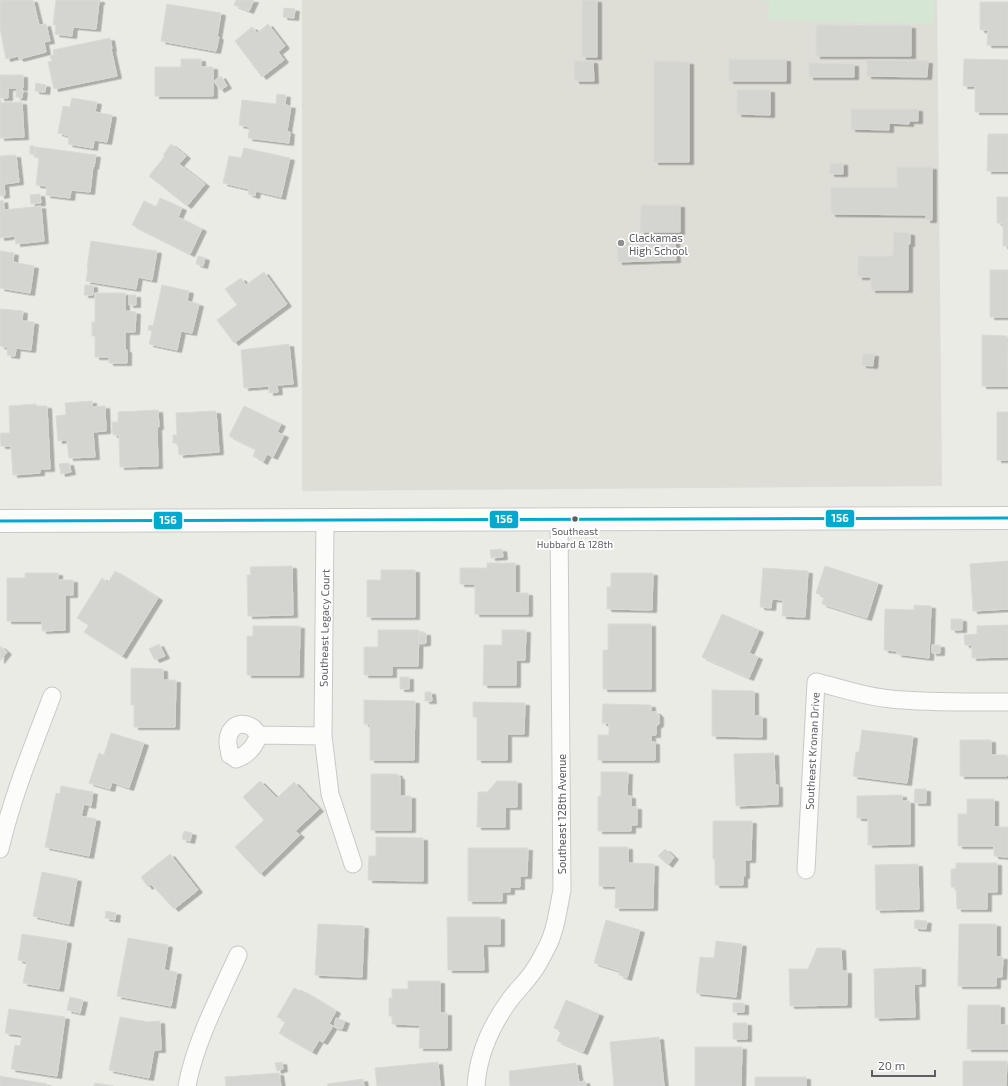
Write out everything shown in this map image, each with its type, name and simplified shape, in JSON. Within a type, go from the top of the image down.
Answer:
[{"type":"main road","points":[[0,521],[1008,518]]},
{"type":"street","name":"Southeast 128th Avenue","points":[[476,1086],[477,1074],[484,1046],[494,1023],[509,1001],[532,973],[547,948],[556,923],[562,890],[559,519]]},
{"type":"street","name":"Southeast Legacy Court","points":[[325,520],[323,736],[330,794],[353,864]]},
{"type":"street","name":"Southeast Kronan Drive","points":[[806,870],[816,682],[890,699],[922,702],[1008,702]]},
{"type":"street","points":[[0,849],[25,768],[52,696]]},
{"type":"street","points":[[259,735],[323,736]]},
{"type":"street","points":[[187,1086],[198,1047],[213,1009],[238,955]]},
{"type":"shaded area","name":"Clackamas High School","points":[[302,0],[937,0],[942,486],[302,491]]},
{"type":"green space","points":[[750,0],[934,0],[934,24],[768,20],[769,1]]},
{"type":"building","points":[[0,0],[33,0],[39,25],[46,24],[50,41],[44,42],[46,52],[19,59],[18,56],[6,59],[0,28]]},
{"type":"building","points":[[56,0],[100,0],[96,29],[73,27],[72,36],[55,34],[56,25],[53,25]]},
{"type":"building","points":[[236,0],[254,0],[249,11],[234,5]]},
{"type":"building","points":[[582,0],[597,0],[597,57],[582,57]]},
{"type":"building","points":[[980,2],[1008,2],[1008,45],[987,45],[988,30],[980,30]]},
{"type":"building","points":[[167,4],[221,13],[216,51],[161,41]]},
{"type":"building","points":[[284,8],[295,9],[294,18],[283,17]]},
{"type":"building","points":[[268,24],[285,46],[278,52],[284,60],[262,77],[235,41],[252,27],[257,33]]},
{"type":"building","points":[[816,25],[911,26],[911,56],[816,56]]},
{"type":"building","points":[[110,38],[117,76],[54,89],[48,62],[52,61],[50,56],[54,55],[53,50]]},
{"type":"building","points":[[181,59],[201,59],[201,67],[213,67],[213,96],[155,96],[155,67],[181,67]]},
{"type":"building","points":[[729,59],[786,59],[786,81],[729,81]]},
{"type":"building","points":[[964,59],[1008,60],[1008,112],[975,112],[975,86],[963,86]]},
{"type":"building","points":[[867,60],[928,61],[927,77],[867,76]]},
{"type":"building","points":[[574,61],[593,61],[594,81],[575,81]]},
{"type":"building","points":[[654,61],[689,62],[689,162],[654,162]]},
{"type":"building","points":[[809,63],[854,64],[854,77],[809,77]]},
{"type":"building","points":[[0,75],[23,75],[23,88],[8,88],[8,98],[0,98]]},
{"type":"building","points":[[221,76],[227,86],[220,90],[214,81]]},
{"type":"building","points":[[36,83],[46,85],[45,92],[35,91]]},
{"type":"building","points":[[16,90],[23,90],[22,98],[16,97]]},
{"type":"building","points":[[737,90],[770,90],[770,115],[737,114]]},
{"type":"building","points":[[277,94],[286,95],[285,105],[291,106],[287,131],[290,132],[289,143],[248,138],[250,127],[239,125],[242,100],[276,104]]},
{"type":"building","points":[[72,98],[97,102],[95,112],[112,115],[107,142],[94,140],[93,148],[68,144],[69,136],[58,133],[63,106],[70,107]]},
{"type":"building","points":[[0,100],[1,103],[22,102],[24,137],[0,138]]},
{"type":"building","points":[[851,109],[918,109],[918,121],[909,121],[909,124],[889,123],[889,130],[851,129]]},
{"type":"building","points":[[988,134],[1008,134],[1008,171],[987,171]]},
{"type":"building","points":[[171,144],[186,156],[179,164],[205,184],[187,206],[149,176],[165,156],[163,155]]},
{"type":"building","points":[[30,146],[35,146],[34,154],[30,154]]},
{"type":"building","points":[[36,147],[96,155],[94,167],[93,166],[90,192],[71,190],[70,198],[46,195],[47,186],[36,185],[39,158],[35,157]]},
{"type":"building","points":[[244,148],[290,158],[281,197],[256,191],[255,196],[248,194],[249,189],[223,183],[229,156],[241,158]]},
{"type":"building","points":[[16,155],[19,182],[4,184],[5,195],[0,196],[0,156]]},
{"type":"building","points":[[830,163],[843,163],[843,174],[830,174]]},
{"type":"building","points":[[897,167],[932,167],[932,220],[926,220],[926,215],[831,214],[831,187],[897,187]]},
{"type":"building","points":[[40,194],[41,203],[31,204],[30,195]]},
{"type":"building","points":[[997,197],[1008,197],[1008,246],[1003,246],[1003,223],[997,223]]},
{"type":"building","points":[[160,198],[182,208],[178,217],[202,229],[190,254],[132,225],[144,201],[156,207]]},
{"type":"building","points":[[3,200],[4,210],[41,206],[44,241],[16,244],[15,236],[0,238],[0,201]]},
{"type":"building","points":[[641,205],[680,205],[680,232],[640,232]]},
{"type":"building","points":[[894,232],[910,233],[910,244],[908,244],[908,290],[871,290],[871,277],[858,277],[858,256],[893,256]]},
{"type":"building","points":[[675,239],[676,260],[618,262],[617,242]]},
{"type":"building","points":[[91,241],[157,251],[152,280],[138,277],[136,289],[86,281]]},
{"type":"building","points":[[0,251],[14,253],[13,262],[34,266],[30,293],[0,288]]},
{"type":"building","points":[[198,256],[205,258],[203,266],[196,264]]},
{"type":"building","points":[[990,270],[1008,270],[1008,317],[990,317]]},
{"type":"building","points":[[264,272],[287,304],[234,343],[217,320],[237,305],[225,289],[241,278],[246,285]]},
{"type":"building","points":[[85,285],[93,285],[93,295],[84,295]]},
{"type":"building","points":[[162,285],[189,291],[187,301],[199,304],[192,333],[181,331],[177,350],[149,344],[152,331],[148,330],[149,325],[153,326]]},
{"type":"building","points":[[95,293],[125,293],[125,311],[136,312],[135,332],[125,332],[127,363],[109,363],[109,357],[95,357],[95,336],[92,336],[92,322],[95,322]]},
{"type":"building","points":[[129,295],[136,295],[136,305],[129,305]]},
{"type":"building","points":[[0,309],[23,311],[22,321],[34,322],[31,350],[16,348],[15,356],[7,355],[8,347],[0,346]]},
{"type":"building","points":[[982,335],[1007,336],[1008,386],[982,386]]},
{"type":"building","points":[[289,344],[293,384],[277,385],[278,392],[269,393],[269,386],[244,388],[241,350]]},
{"type":"building","points":[[863,354],[874,354],[873,366],[862,365]]},
{"type":"building","points":[[92,401],[92,407],[105,406],[106,431],[93,432],[95,457],[69,458],[67,440],[58,441],[56,416],[66,415],[65,403]]},
{"type":"building","points":[[36,404],[36,406],[47,406],[50,469],[40,469],[40,473],[13,475],[11,446],[1,446],[0,433],[10,433],[9,406]]},
{"type":"building","points":[[244,406],[281,424],[277,432],[284,435],[273,457],[267,454],[263,462],[253,456],[256,449],[229,436]]},
{"type":"building","points":[[158,410],[158,466],[120,467],[119,435],[113,435],[112,422],[118,422],[118,412]]},
{"type":"building","points":[[216,411],[219,452],[179,455],[178,443],[173,443],[173,435],[177,435],[176,413]]},
{"type":"building","points":[[997,412],[1008,412],[1008,460],[997,460]]},
{"type":"building","points":[[69,463],[71,472],[61,474],[59,464]]},
{"type":"building","points":[[502,549],[503,557],[491,558],[490,550]]},
{"type":"building","points":[[1008,561],[1008,609],[973,611],[970,564]]},
{"type":"building","points":[[487,563],[515,563],[515,593],[528,593],[528,614],[475,614],[475,584],[460,584],[460,568],[487,568]]},
{"type":"building","points":[[292,566],[293,615],[248,616],[247,575],[251,575],[250,567]]},
{"type":"building","points":[[825,566],[878,583],[867,618],[822,604],[824,596],[816,593]]},
{"type":"building","points":[[763,568],[808,571],[805,617],[782,616],[783,600],[772,599],[771,608],[760,607]]},
{"type":"building","points":[[381,570],[415,570],[415,617],[367,617],[367,580],[381,580]]},
{"type":"building","points":[[115,571],[158,598],[122,656],[84,632],[89,625],[77,618],[102,578],[108,583]]},
{"type":"building","points":[[25,573],[58,573],[58,580],[73,580],[73,595],[65,595],[65,630],[42,631],[42,621],[7,621],[7,578],[25,578]]},
{"type":"building","points":[[611,573],[653,573],[652,610],[607,609],[607,587],[611,587]]},
{"type":"building","points":[[914,605],[931,606],[929,658],[897,654],[897,651],[884,650],[885,609],[914,610]]},
{"type":"building","points":[[722,614],[759,630],[749,653],[758,657],[749,678],[702,657]]},
{"type":"building","points":[[951,619],[962,619],[962,630],[951,630]]},
{"type":"building","points":[[608,624],[651,624],[651,689],[603,689],[603,650],[608,650]]},
{"type":"building","points":[[1008,625],[1008,657],[972,658],[972,645],[965,645],[964,635],[977,634],[977,626]]},
{"type":"building","points":[[253,626],[300,626],[299,675],[247,675],[247,636],[253,636]]},
{"type":"building","points":[[378,630],[419,630],[418,666],[392,666],[392,675],[364,675],[364,647],[378,647]]},
{"type":"building","points":[[502,630],[526,630],[525,660],[516,660],[516,685],[483,685],[484,645],[502,645]]},
{"type":"building","points":[[419,633],[426,633],[426,643],[420,644]]},
{"type":"building","points":[[159,644],[165,656],[155,660],[149,649]]},
{"type":"building","points":[[932,645],[940,645],[940,653],[932,653]]},
{"type":"building","points":[[0,646],[7,652],[0,661]]},
{"type":"building","points":[[131,668],[163,669],[163,680],[176,680],[175,727],[134,727],[134,705],[131,705]]},
{"type":"building","points":[[400,677],[409,677],[409,689],[400,689]]},
{"type":"building","points":[[712,690],[754,691],[754,716],[762,716],[762,737],[712,736]]},
{"type":"building","points":[[425,692],[431,692],[432,701],[425,701]]},
{"type":"building","points":[[364,700],[415,701],[414,760],[370,760],[370,724],[364,724]]},
{"type":"building","points":[[473,702],[525,703],[524,734],[507,734],[507,760],[477,760],[477,717],[473,717]]},
{"type":"building","points":[[603,704],[651,705],[651,712],[656,712],[659,715],[659,724],[656,726],[656,735],[651,735],[651,742],[655,742],[655,760],[598,760],[598,735],[609,735],[609,723],[602,723]]},
{"type":"building","points":[[862,730],[913,736],[907,783],[853,776],[856,752],[859,752]]},
{"type":"building","points":[[111,733],[144,743],[129,788],[112,782],[110,789],[89,783],[99,753],[104,755]]},
{"type":"building","points":[[960,740],[991,740],[991,755],[1007,755],[1007,776],[960,776]]},
{"type":"building","points":[[774,753],[775,785],[778,785],[778,804],[736,806],[734,754]]},
{"type":"building","points":[[601,772],[628,772],[627,796],[631,796],[631,807],[637,807],[637,825],[631,825],[631,831],[598,831],[598,796],[601,796]]},
{"type":"building","points":[[371,774],[398,774],[398,777],[400,777],[400,796],[411,796],[411,830],[371,830]]},
{"type":"building","points":[[260,781],[277,798],[294,782],[319,809],[295,831],[300,835],[260,874],[235,847],[264,820],[243,797]]},
{"type":"building","points":[[497,781],[517,781],[517,807],[505,807],[505,827],[477,827],[478,792],[487,792]]},
{"type":"building","points":[[61,786],[93,792],[91,806],[84,804],[81,816],[96,819],[89,856],[45,847],[56,793],[60,794]]},
{"type":"building","points":[[915,789],[926,789],[926,803],[914,803]]},
{"type":"building","points":[[902,795],[902,801],[910,801],[910,844],[868,845],[868,818],[857,818],[857,796]]},
{"type":"building","points":[[967,799],[994,799],[994,827],[1008,827],[1008,857],[994,856],[994,846],[958,846],[958,814],[967,814]]},
{"type":"building","points":[[713,821],[752,821],[751,860],[745,860],[745,876],[743,876],[743,885],[715,885]]},
{"type":"building","points":[[184,831],[192,833],[190,841],[182,839]]},
{"type":"building","points":[[376,837],[423,838],[423,881],[368,880],[369,856],[376,856]]},
{"type":"building","points":[[599,847],[628,847],[628,863],[654,864],[653,908],[615,908],[616,886],[599,886]]},
{"type":"building","points":[[468,848],[528,848],[527,876],[520,876],[520,887],[510,887],[510,892],[502,892],[502,901],[468,901]]},
{"type":"building","points":[[665,849],[674,857],[668,865],[658,856]]},
{"type":"building","points":[[170,854],[198,890],[174,909],[151,884],[148,887],[141,877]]},
{"type":"building","points":[[956,863],[997,863],[997,892],[987,892],[987,909],[957,909],[956,887],[951,887],[951,869],[956,869]]},
{"type":"building","points":[[918,864],[919,909],[876,910],[875,865]]},
{"type":"building","points":[[42,872],[77,879],[69,924],[33,916]]},
{"type":"building","points":[[106,911],[116,913],[115,920],[105,918]]},
{"type":"building","points":[[447,917],[500,917],[500,944],[483,944],[484,970],[448,970]]},
{"type":"building","points":[[606,920],[640,930],[627,978],[619,975],[620,971],[594,963]]},
{"type":"building","points":[[915,920],[927,921],[926,929],[914,928]]},
{"type":"building","points":[[318,924],[364,926],[362,977],[315,975]]},
{"type":"building","points":[[959,924],[996,924],[996,957],[1003,957],[1002,977],[996,977],[996,986],[958,986]]},
{"type":"building","points":[[22,934],[67,941],[59,989],[23,983],[27,962],[18,960]]},
{"type":"building","points":[[128,938],[168,945],[164,970],[177,972],[171,1006],[117,996]]},
{"type":"building","points":[[716,941],[742,944],[736,997],[696,993],[700,957],[714,958]]},
{"type":"building","points":[[817,948],[841,948],[842,971],[847,971],[847,1005],[790,1006],[789,969],[808,969]]},
{"type":"building","points":[[921,967],[921,984],[914,984],[915,1017],[875,1018],[874,969]]},
{"type":"building","points":[[408,981],[440,981],[440,1013],[447,1013],[447,1048],[419,1048],[420,1025],[392,1024],[392,1016],[389,1016],[389,998],[392,998],[392,989],[408,989]]},
{"type":"building","points":[[294,988],[300,991],[301,990],[336,1011],[329,1024],[333,1026],[323,1042],[319,1040],[312,1052],[279,1033],[286,1021],[277,1017]]},
{"type":"building","points":[[70,997],[83,1000],[80,1013],[67,1010]]},
{"type":"building","points":[[566,1000],[599,1014],[583,1052],[557,1041],[561,1031],[554,1028]]},
{"type":"building","points":[[733,1003],[744,1003],[744,1012],[733,1012]]},
{"type":"building","points":[[968,1005],[1000,1005],[1000,1025],[1008,1025],[1008,1049],[967,1049]]},
{"type":"building","points":[[9,1009],[65,1017],[57,1076],[11,1069],[15,1045],[20,1046],[22,1035],[5,1033]]},
{"type":"building","points":[[120,1017],[148,1022],[160,1021],[161,1050],[154,1050],[149,1078],[109,1070]]},
{"type":"building","points":[[336,1018],[345,1021],[342,1029],[334,1027]]},
{"type":"building","points":[[733,1023],[747,1023],[747,1039],[733,1039]]},
{"type":"building","points":[[659,1037],[664,1086],[614,1086],[610,1042]]},
{"type":"building","points":[[695,1047],[742,1047],[741,1086],[695,1086]]},
{"type":"building","points":[[963,1061],[1007,1061],[1006,1086],[963,1086]]},
{"type":"building","points":[[282,1062],[283,1069],[277,1071],[275,1063]]},
{"type":"building","points":[[438,1062],[440,1086],[377,1086],[375,1068]]},
{"type":"building","points":[[576,1063],[579,1082],[585,1081],[586,1086],[510,1086],[509,1071]]},
{"type":"building","points":[[279,1073],[281,1086],[226,1086],[225,1077]]},
{"type":"building","points":[[0,1076],[47,1084],[47,1086],[0,1086]]},
{"type":"building","points":[[755,1077],[806,1077],[806,1086],[755,1086]]},
{"type":"building","points":[[363,1079],[364,1086],[328,1086],[327,1084]]},
{"type":"building","points":[[95,1083],[114,1086],[94,1086]]},
{"type":"transit line","name":"156","points":[[0,521],[1008,518]]},
{"type":"place","name":"Clackamas High School","points":[[621,243]]},
{"type":"place","name":"Southeast Hubbard & 128th","points":[[575,519]]}]
